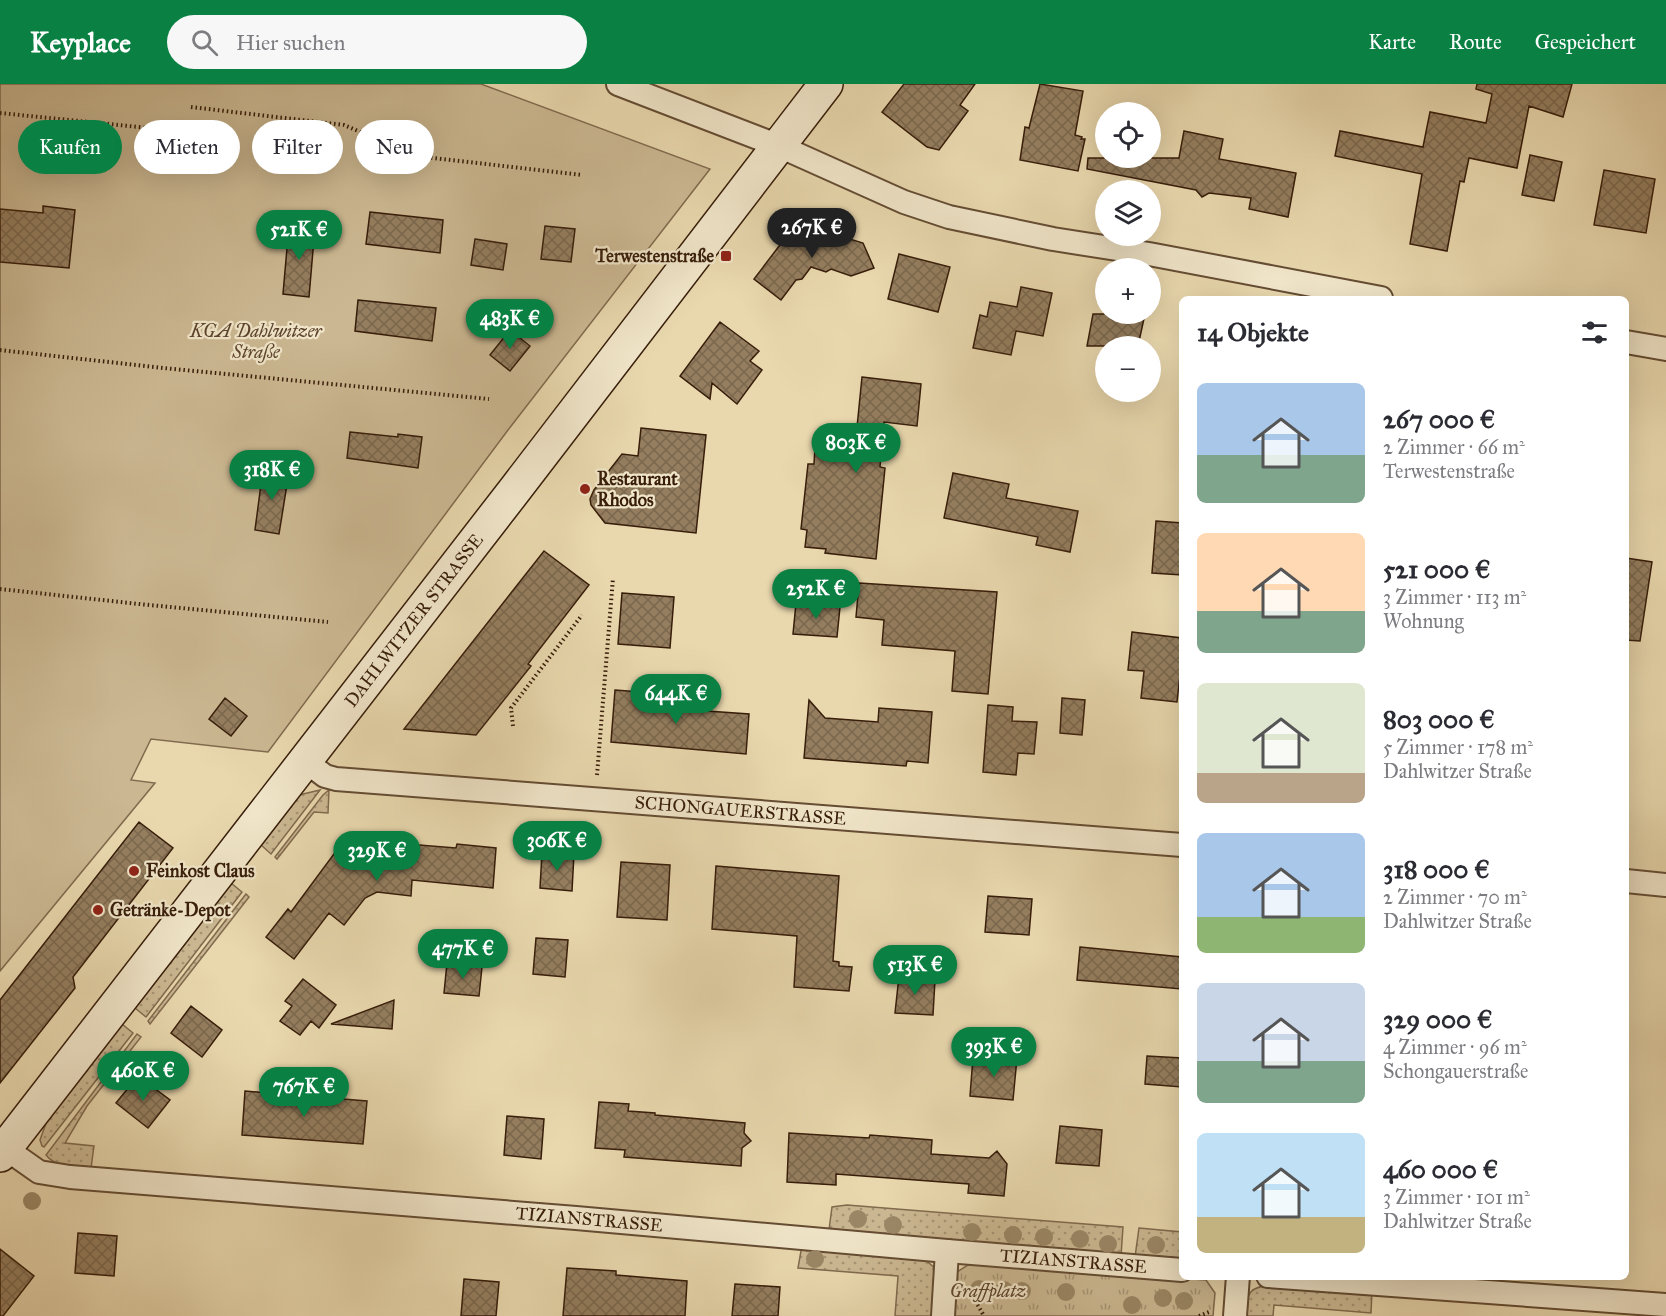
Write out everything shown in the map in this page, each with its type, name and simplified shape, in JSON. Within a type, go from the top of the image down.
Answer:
[{"type":"main road","name":"DAHLWITZER STRASSE","points":[[2,1151],[826,84]]},
{"type":"street","points":[[618,84],[779,146],[904,202],[949,217],[1053,239],[1149,254],[1333,294],[1357,296]]},
{"type":"street","points":[[1629,343],[1666,349]]},
{"type":"street","name":"SCHONGAUERSTRASSE","points":[[305,761],[325,776],[336,779],[1179,845]]},
{"type":"street","points":[[1629,881],[1666,885]]},
{"type":"street","name":"TIZIANSTRASSE","points":[[2,1151],[39,1172],[70,1177],[1179,1270]]},
{"type":"street","points":[[943,1316],[947,1251]]},
{"type":"street","points":[[1235,1316],[1238,1280]]},
{"type":"street","points":[[1323,1280],[1666,1305]]},
{"type":"path","points":[[191,108],[344,125],[416,156],[582,175]]},
{"type":"path","points":[[0,113],[134,127]]},
{"type":"path","points":[[0,350],[489,399]]},
{"type":"path","points":[[595,800],[613,578]]},
{"type":"path","points":[[0,589],[328,622]]},
{"type":"path","points":[[513,726],[511,708],[582,615]]},
{"type":"green space","name":"KGA Dahlwitzer Straße","points":[[0,84],[481,84],[710,169],[508,430],[268,752],[151,739],[131,780],[155,783],[0,971]]},
{"type":"green space","points":[[320,790],[271,854],[261,845],[299,795]]},
{"type":"green space","points":[[329,790],[328,813],[314,812],[277,859],[275,857]]},
{"type":"green space","points":[[231,883],[242,892],[146,1017],[135,1008]]},
{"type":"green space","points":[[246,894],[249,897],[150,1024],[148,1021]]},
{"type":"green space","points":[[122,1024],[133,1033],[44,1147],[42,1146],[40,1140],[46,1123]]},
{"type":"green space","points":[[137,1034],[141,1037],[87,1106],[65,1143],[94,1146],[91,1168],[67,1166],[50,1159],[46,1155]]},
{"type":"green space","points":[[847,1205],[1123,1227],[1121,1256],[829,1230],[832,1207]]},
{"type":"green space","points":[[1139,1228],[1179,1232],[1179,1260],[1135,1257]]},
{"type":"green space","points":[[802,1245],[922,1257],[937,1270],[934,1316],[895,1316],[898,1276],[798,1268]]},
{"type":"green space","name":"Graffplatz","points":[[971,1263],[1179,1278],[1179,1280],[1206,1280],[1215,1293],[1213,1316],[954,1316],[957,1272]]},
{"type":"green space","points":[[1275,1284],[1372,1290],[1371,1313],[1274,1305],[1273,1316],[1245,1316],[1251,1292],[1260,1287]]},
{"type":"building","points":[[904,84],[975,84],[960,105],[968,111],[939,150],[927,147],[882,112]]},
{"type":"building","points":[[1040,84],[1083,91],[1075,135],[1085,139],[1078,171],[1020,160],[1025,127],[1029,128]]},
{"type":"building","points":[[1477,84],[1572,84],[1563,117],[1529,106],[1517,168],[1469,158],[1464,182],[1460,181],[1447,251],[1410,244],[1422,174],[1335,156],[1340,131],[1423,147],[1430,112],[1486,123],[1492,94],[1476,89]]},
{"type":"building","points":[[1184,131],[1223,139],[1219,159],[1296,173],[1288,217],[1249,209],[1251,198],[1209,193],[1202,197],[1196,190],[1161,183],[1161,180],[1144,180],[1087,169],[1088,158],[1095,158],[1095,168],[1161,168],[1161,158],[1179,158]]},
{"type":"building","points":[[1530,155],[1562,162],[1554,201],[1522,195]]},
{"type":"building","points":[[1604,170],[1655,179],[1646,233],[1594,225]]},
{"type":"building","points":[[43,206],[75,210],[69,268],[0,262],[0,209],[43,213]]},
{"type":"building","points":[[370,212],[443,220],[440,253],[366,244]]},
{"type":"building","points":[[289,225],[315,227],[309,297],[283,294]]},
{"type":"building","points":[[545,226],[575,229],[571,262],[541,259]]},
{"type":"building","points":[[814,228],[863,243],[874,268],[851,276],[831,269],[826,272],[811,267],[802,279],[796,280],[781,300],[754,279],[786,237]]},
{"type":"building","points":[[475,239],[507,244],[503,270],[471,265]]},
{"type":"building","points":[[899,254],[950,267],[938,312],[888,299]]},
{"type":"building","points":[[1021,287],[1052,293],[1043,336],[1016,331],[1011,355],[973,348],[980,315],[987,317],[990,302],[1017,307]]},
{"type":"building","points":[[358,300],[436,308],[432,341],[355,331]]},
{"type":"building","points":[[1093,314],[1095,314],[1095,324],[1143,324],[1140,336],[1095,336],[1095,346],[1087,346]]},
{"type":"building","points":[[720,322],[759,351],[750,361],[762,370],[737,404],[712,383],[710,399],[680,376]]},
{"type":"building","points":[[510,330],[530,346],[510,371],[490,355]]},
{"type":"building","points":[[862,377],[921,384],[917,426],[884,422],[880,467],[885,468],[876,559],[825,553],[826,549],[805,547],[807,530],[801,529],[808,464],[814,464],[815,447],[837,450],[837,445],[855,447]]},
{"type":"building","points":[[641,428],[706,435],[696,533],[605,523],[591,505],[590,499],[594,490],[622,454],[638,456]]},
{"type":"building","points":[[350,432],[422,437],[418,468],[347,458]]},
{"type":"building","points":[[263,469],[289,472],[279,534],[255,530]]},
{"type":"building","points":[[953,473],[1009,484],[1006,498],[1078,511],[1070,552],[1036,545],[1038,537],[944,518]]},
{"type":"building","points":[[1156,521],[1179,523],[1179,575],[1152,573]]},
{"type":"building","points":[[544,551],[589,585],[528,664],[531,666],[476,735],[404,729]]},
{"type":"building","points":[[1629,558],[1652,562],[1640,641],[1629,640]]},
{"type":"building","points":[[859,583],[997,592],[988,694],[952,691],[955,651],[882,645],[884,620],[856,617]]},
{"type":"building","points":[[622,593],[674,597],[670,648],[618,644]]},
{"type":"building","points":[[796,603],[840,607],[837,637],[793,634]]},
{"type":"building","points":[[1132,632],[1179,638],[1177,702],[1141,698],[1144,671],[1128,670]]},
{"type":"building","points":[[615,690],[666,694],[665,708],[749,714],[746,754],[611,742]]},
{"type":"building","points":[[225,698],[247,716],[231,736],[209,719]]},
{"type":"building","points":[[1062,698],[1085,700],[1082,735],[1060,733]]},
{"type":"building","points":[[809,700],[825,718],[878,722],[879,708],[932,712],[928,763],[907,761],[906,766],[804,758]]},
{"type":"building","points":[[988,705],[1013,707],[1012,721],[1037,722],[1034,754],[1018,753],[1016,775],[983,772]]},
{"type":"building","name":"Getränke-Depot","points":[[139,822],[173,848],[73,977],[75,988],[0,1083],[0,1000]]},
{"type":"building","points":[[345,839],[456,848],[457,844],[496,848],[493,888],[412,880],[411,896],[377,892],[365,898],[344,925],[329,913],[294,959],[266,937],[288,909],[291,912]]},
{"type":"building","points":[[542,853],[574,854],[572,891],[540,888]]},
{"type":"building","points":[[621,862],[670,865],[667,920],[617,917]]},
{"type":"building","points":[[716,866],[839,876],[833,961],[839,962],[839,966],[852,967],[849,991],[794,987],[797,936],[712,929]]},
{"type":"building","points":[[988,896],[1032,899],[1029,935],[985,932]]},
{"type":"building","points":[[536,938],[568,940],[565,977],[533,974]]},
{"type":"building","points":[[1080,947],[1179,957],[1179,989],[1077,980]]},
{"type":"building","points":[[447,963],[482,967],[479,996],[444,993]]},
{"type":"building","points":[[899,976],[935,980],[933,1015],[895,1013]]},
{"type":"building","points":[[303,979],[336,1005],[319,1028],[311,1021],[300,1035],[280,1021],[292,1006],[285,1001]]},
{"type":"building","points":[[394,1000],[392,1029],[331,1024]]},
{"type":"building","points":[[191,1006],[222,1030],[202,1057],[171,1033]]},
{"type":"building","points":[[1147,1056],[1179,1058],[1179,1087],[1145,1084]]},
{"type":"building","points":[[973,1057],[1017,1058],[1013,1100],[970,1096]]},
{"type":"building","points":[[138,1076],[170,1100],[148,1128],[116,1103]]},
{"type":"building","points":[[245,1091],[367,1101],[363,1144],[242,1135]]},
{"type":"building","points":[[599,1102],[629,1104],[628,1111],[655,1113],[655,1115],[745,1123],[744,1133],[751,1141],[742,1148],[741,1166],[624,1157],[625,1150],[595,1148]]},
{"type":"building","points":[[507,1116],[544,1119],[541,1159],[504,1155]]},
{"type":"building","points":[[1060,1126],[1102,1130],[1099,1166],[1056,1163]]},
{"type":"building","points":[[789,1133],[869,1138],[870,1135],[932,1140],[931,1154],[989,1158],[997,1151],[1007,1164],[1004,1196],[968,1193],[969,1184],[836,1174],[836,1185],[787,1182]]},
{"type":"building","points":[[78,1233],[117,1236],[114,1276],[75,1273]]},
{"type":"building","points":[[0,1249],[34,1276],[3,1316],[0,1316]]},
{"type":"building","points":[[567,1268],[616,1271],[616,1275],[687,1281],[685,1316],[563,1316]]},
{"type":"building","points":[[464,1279],[499,1282],[496,1316],[461,1316]]},
{"type":"building","points":[[735,1284],[780,1287],[778,1316],[732,1316]]},
{"type":"place","name":"Terwestenstraße","points":[[726,256]]},
{"type":"place","name":"Restaurant Rhodos","points":[[585,489]]},
{"type":"place","name":"Feinkost Claus","points":[[134,871]]},
{"type":"place","name":"Getränke-Depot","points":[[98,910]]}]
